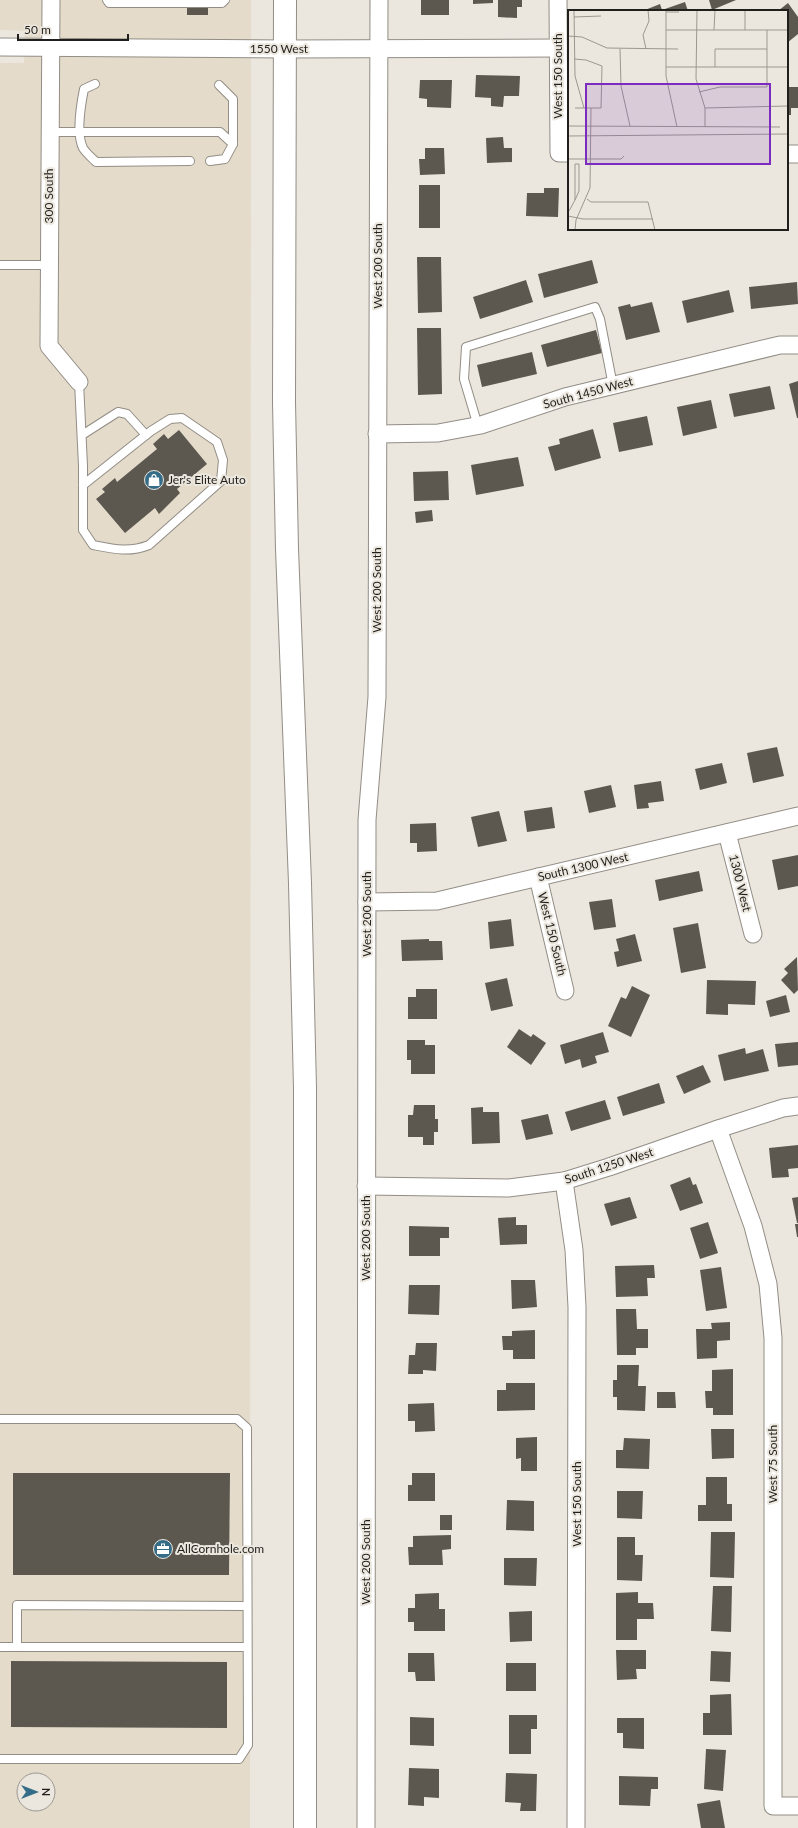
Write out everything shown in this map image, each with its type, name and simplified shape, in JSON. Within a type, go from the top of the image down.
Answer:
[{"type":"main road","points":[[285,0],[284,410],[287,549],[300,883],[305,1088],[305,1828]]},
{"type":"street","name":"300 South","points":[[51,0],[49,346],[78,382]]},
{"type":"street","name":"West 200 South","points":[[366,1828],[367,820],[377,696],[379,0]]},
{"type":"street","name":"West 150 South","points":[[558,0],[558,48],[564,153]]},
{"type":"street","name":"1550 West","points":[[0,47],[285,50],[558,48]]},
{"type":"street","name":"South 1450 West","points":[[377,434],[438,433],[478,426],[565,397],[780,345],[798,345]]},
{"type":"street","name":"South 1300 West","points":[[367,902],[437,901],[798,816]]},
{"type":"street","name":"1300 West","points":[[728,833],[753,934]]},
{"type":"street","name":"West 150 South","points":[[538,877],[565,991]]},
{"type":"street","name":"South 1250 West","points":[[366,1186],[508,1188],[564,1181],[783,1108],[798,1106]]},
{"type":"street","name":"West 75 South","points":[[718,1129],[752,1226],[768,1284],[773,1338],[773,1806],[798,1806]]},
{"type":"street","name":"West 150 South","points":[[564,1181],[574,1250],[577,1307],[576,1828]]},
{"type":"lane","points":[[107,0],[109,3],[222,3],[225,0]]},
{"type":"lane","points":[[95,84],[84,89],[80,106],[80,132],[83,148],[96,162],[190,161]]},
{"type":"lane","points":[[210,161],[225,159],[233,144],[233,99],[219,85]]},
{"type":"lane","points":[[50,132],[220,132],[233,144]]},
{"type":"lane","points":[[0,265],[49,265]]},
{"type":"lane","points":[[478,426],[464,379],[466,347],[595,307],[600,319],[613,386]]},
{"type":"lane","points":[[78,382],[82,435],[83,530],[93,545],[120,550],[138,549],[149,544],[221,481],[223,460],[217,442],[182,418],[170,419],[146,435],[83,485]]},
{"type":"lane","points":[[82,435],[118,412],[127,414],[146,435]]},
{"type":"lane","points":[[0,1419],[237,1419],[247,1428],[248,1745],[239,1759],[0,1759]]},
{"type":"lane","points":[[18,1647],[18,1605],[247,1606]]},
{"type":"lane","points":[[0,1647],[247,1647]]},
{"type":"shaded area","points":[[0,0],[251,0],[250,1828],[0,1828],[0,63],[24,63],[25,31],[0,30]]},
{"type":"building","points":[[187,0],[208,0],[208,15],[187,15]]},
{"type":"building","points":[[421,0],[449,0],[449,15],[421,15]]},
{"type":"building","points":[[473,0],[493,0],[493,3],[473,4]]},
{"type":"building","points":[[498,0],[522,0],[522,7],[517,7],[517,18],[498,17]]},
{"type":"building","points":[[709,0],[736,0],[712,10]]},
{"type":"building","points":[[685,2],[688,10],[662,10]]},
{"type":"building","points":[[788,3],[798,17],[798,34],[788,42],[788,10],[779,10]]},
{"type":"building","points":[[660,4],[662,10],[645,10]]},
{"type":"building","points":[[476,75],[520,76],[519,96],[504,96],[503,107],[491,106],[491,98],[475,97]]},
{"type":"building","points":[[420,80],[452,80],[451,108],[427,107],[427,99],[419,98]]},
{"type":"building","points":[[788,87],[798,87],[798,108],[791,108],[791,115],[788,115]]},
{"type":"building","points":[[503,137],[504,148],[512,148],[512,162],[487,163],[486,138]]},
{"type":"building","points":[[425,148],[444,148],[445,174],[420,175],[419,159],[425,159]]},
{"type":"building","points":[[419,185],[440,185],[440,228],[419,228]]},
{"type":"building","points":[[544,188],[559,188],[558,217],[526,216],[527,193],[544,193]]},
{"type":"building","points":[[417,257],[441,257],[442,312],[418,313]]},
{"type":"building","points":[[592,260],[598,283],[544,298],[538,274]]},
{"type":"building","points":[[526,280],[533,302],[480,319],[473,297]]},
{"type":"building","points":[[797,282],[798,304],[751,309],[749,287]]},
{"type":"building","points":[[729,290],[734,312],[687,323],[682,301]]},
{"type":"building","points":[[652,302],[660,332],[626,340],[618,307],[630,304],[631,307]]},
{"type":"building","points":[[417,328],[441,328],[442,394],[418,395]]},
{"type":"building","points":[[596,330],[602,353],[547,367],[541,345]]},
{"type":"building","points":[[532,352],[537,374],[482,387],[477,365]]},
{"type":"building","points":[[798,381],[798,418],[797,418],[789,384]]},
{"type":"building","points":[[770,386],[775,409],[734,417],[729,394]]},
{"type":"building","points":[[711,400],[717,428],[683,436],[677,407]]},
{"type":"building","points":[[647,416],[653,445],[619,452],[613,423]]},
{"type":"building","points":[[593,429],[601,458],[555,471],[548,447],[560,444],[559,439]]},
{"type":"building","name":"Jer's Elite Auto","points":[[179,430],[207,464],[177,489],[180,493],[159,514],[155,508],[125,533],[96,499],[105,492],[102,489],[115,478],[117,482],[157,449],[153,444],[164,434],[168,439]]},
{"type":"building","points":[[518,457],[524,486],[476,495],[471,465]]},
{"type":"building","points":[[448,471],[449,500],[414,501],[413,472]]},
{"type":"building","points":[[432,510],[433,521],[416,523],[415,512]]},
{"type":"building","points":[[777,747],[784,776],[753,783],[747,753]]},
{"type":"building","points":[[722,763],[727,783],[700,790],[695,769]]},
{"type":"building","points":[[661,781],[664,801],[648,803],[649,808],[637,809],[634,785]]},
{"type":"building","points":[[611,785],[616,807],[589,813],[584,791]]},
{"type":"building","points":[[552,807],[555,828],[527,832],[524,811]]},
{"type":"building","points":[[499,811],[507,841],[478,847],[471,817]]},
{"type":"building","points":[[436,823],[437,851],[417,852],[417,843],[410,843],[410,824]]},
{"type":"building","points":[[798,855],[798,886],[778,890],[772,860]]},
{"type":"building","points":[[699,871],[703,891],[659,901],[655,880]]},
{"type":"building","points":[[612,899],[616,927],[594,930],[589,902]]},
{"type":"building","points":[[511,919],[514,946],[490,949],[488,922]]},
{"type":"building","points":[[698,923],[706,968],[681,973],[673,928]]},
{"type":"building","points":[[635,934],[642,961],[617,967],[614,952],[619,951],[616,939]]},
{"type":"building","points":[[429,939],[429,941],[442,941],[443,960],[402,961],[401,940]]},
{"type":"building","points":[[797,957],[798,990],[794,994],[781,980],[788,973],[784,969]]},
{"type":"building","points":[[507,978],[513,1006],[491,1011],[485,983]]},
{"type":"building","points":[[707,980],[756,981],[755,1005],[728,1004],[728,1015],[706,1014]]},
{"type":"building","points":[[632,986],[650,995],[631,1037],[608,1026],[621,997],[626,999]]},
{"type":"building","points":[[416,989],[437,989],[437,1019],[408,1019],[408,997],[416,997]]},
{"type":"building","points":[[786,995],[790,1012],[770,1017],[766,1001]]},
{"type":"building","points":[[519,1029],[531,1037],[533,1034],[546,1043],[531,1065],[507,1047]]},
{"type":"building","points":[[603,1032],[609,1052],[595,1056],[597,1063],[582,1068],[580,1059],[565,1064],[560,1045]]},
{"type":"building","points":[[407,1040],[425,1040],[425,1045],[435,1045],[435,1074],[411,1074],[411,1060],[407,1060]]},
{"type":"building","points":[[798,1042],[798,1065],[778,1067],[775,1044]]},
{"type":"building","points":[[745,1048],[746,1054],[763,1049],[769,1071],[724,1081],[718,1055]]},
{"type":"building","points":[[703,1065],[711,1082],[684,1094],[676,1076]]},
{"type":"building","points":[[659,1083],[665,1103],[623,1116],[617,1097]]},
{"type":"building","points":[[605,1100],[611,1119],[571,1131],[565,1112]]},
{"type":"building","points":[[414,1105],[435,1105],[435,1119],[438,1119],[438,1132],[434,1132],[434,1145],[423,1145],[423,1137],[408,1137],[408,1115],[413,1115]]},
{"type":"building","points":[[483,1107],[483,1112],[499,1112],[500,1143],[472,1144],[471,1108]]},
{"type":"building","points":[[548,1114],[553,1134],[526,1140],[521,1120]]},
{"type":"building","points":[[798,1145],[798,1168],[788,1169],[789,1177],[772,1178],[769,1148]]},
{"type":"building","points":[[690,1177],[693,1185],[696,1184],[703,1203],[680,1211],[670,1185]]},
{"type":"building","points":[[630,1197],[637,1218],[611,1226],[604,1204]]},
{"type":"building","points":[[798,1197],[798,1223],[797,1223],[792,1198]]},
{"type":"building","points":[[516,1217],[516,1225],[527,1225],[527,1244],[500,1245],[498,1218]]},
{"type":"building","points":[[708,1222],[718,1253],[700,1259],[690,1228]]},
{"type":"building","points":[[795,1224],[798,1224],[798,1237],[797,1237]]},
{"type":"building","points":[[409,1226],[449,1227],[449,1238],[440,1238],[440,1256],[409,1256]]},
{"type":"building","points":[[654,1265],[655,1278],[647,1278],[648,1296],[616,1297],[615,1266]]},
{"type":"building","points":[[721,1267],[727,1308],[706,1311],[700,1270]]},
{"type":"building","points":[[511,1280],[535,1280],[537,1307],[512,1309]]},
{"type":"building","points":[[409,1285],[440,1285],[439,1315],[408,1314]]},
{"type":"building","points":[[616,1309],[636,1309],[637,1329],[648,1329],[648,1348],[636,1348],[636,1355],[617,1355]]},
{"type":"building","points":[[730,1322],[730,1340],[717,1341],[717,1358],[697,1359],[696,1329],[712,1329],[711,1323]]},
{"type":"building","points":[[535,1330],[535,1359],[513,1359],[513,1350],[503,1350],[502,1336],[512,1336],[512,1331]]},
{"type":"building","points":[[416,1343],[437,1343],[436,1371],[423,1370],[423,1374],[408,1374],[409,1355],[415,1355]]},
{"type":"building","points":[[617,1365],[639,1365],[638,1386],[646,1386],[645,1411],[617,1410],[617,1397],[613,1397],[613,1380],[617,1380]]},
{"type":"building","points":[[733,1369],[733,1415],[713,1415],[713,1408],[706,1408],[705,1391],[712,1391],[712,1370]]},
{"type":"building","points":[[506,1383],[535,1383],[535,1410],[497,1411],[497,1390],[506,1390]]},
{"type":"building","points":[[657,1392],[675,1392],[676,1408],[657,1408]]},
{"type":"building","points":[[434,1403],[435,1431],[415,1432],[415,1421],[408,1421],[408,1404]]},
{"type":"building","points":[[711,1429],[734,1429],[734,1458],[712,1459]]},
{"type":"building","points":[[537,1437],[537,1471],[521,1471],[521,1458],[516,1459],[516,1438]]},
{"type":"building","points":[[624,1438],[650,1439],[649,1469],[616,1468],[616,1450],[623,1450]]},
{"type":"building","points":[[13,1473],[230,1473],[229,1575],[13,1575]]},
{"type":"building","points":[[412,1473],[435,1473],[435,1501],[408,1501],[408,1485],[412,1485]]},
{"type":"building","points":[[706,1477],[727,1477],[727,1504],[732,1504],[732,1521],[698,1521],[698,1505],[706,1505]]},
{"type":"building","points":[[617,1491],[643,1491],[642,1519],[617,1518]]},
{"type":"building","points":[[507,1500],[534,1501],[534,1531],[506,1530]]},
{"type":"building","points":[[440,1515],[452,1515],[452,1530],[440,1530]]},
{"type":"building","points":[[711,1532],[735,1532],[734,1578],[710,1577]]},
{"type":"building","points":[[451,1535],[451,1549],[442,1550],[443,1565],[409,1565],[408,1547],[413,1547],[413,1536]]},
{"type":"building","points":[[617,1537],[635,1537],[635,1555],[643,1555],[642,1581],[617,1580]]},
{"type":"building","points":[[504,1558],[537,1558],[536,1586],[504,1585]]},
{"type":"building","points":[[713,1586],[732,1586],[731,1632],[711,1631]]},
{"type":"building","points":[[638,1592],[638,1603],[653,1603],[654,1619],[637,1619],[637,1640],[616,1640],[616,1593]]},
{"type":"building","points":[[439,1593],[439,1609],[445,1609],[445,1631],[414,1631],[414,1622],[408,1622],[408,1608],[415,1608],[415,1594]]},
{"type":"building","points":[[532,1611],[532,1641],[510,1642],[509,1612]]},
{"type":"building","points":[[616,1650],[646,1650],[646,1669],[636,1669],[637,1679],[617,1680]]},
{"type":"building","points":[[711,1651],[731,1652],[730,1682],[710,1681]]},
{"type":"building","points":[[408,1653],[434,1653],[435,1681],[416,1681],[415,1672],[408,1672]]},
{"type":"building","points":[[11,1661],[227,1662],[227,1728],[11,1727]]},
{"type":"building","points":[[506,1663],[536,1663],[536,1691],[506,1691]]},
{"type":"building","points":[[731,1694],[732,1735],[703,1735],[703,1713],[710,1713],[710,1695]]},
{"type":"building","points":[[509,1715],[537,1715],[537,1729],[531,1729],[531,1754],[509,1754]]},
{"type":"building","points":[[410,1717],[434,1718],[434,1746],[410,1745]]},
{"type":"building","points":[[617,1718],[644,1718],[644,1749],[623,1748],[623,1733],[617,1733]]},
{"type":"building","points":[[706,1749],[726,1750],[723,1791],[704,1789]]},
{"type":"building","points":[[409,1768],[439,1769],[439,1798],[424,1797],[424,1806],[408,1805]]},
{"type":"building","points":[[506,1773],[537,1774],[536,1811],[520,1811],[521,1803],[505,1802]]},
{"type":"building","points":[[619,1776],[658,1777],[658,1789],[651,1789],[650,1806],[619,1805]]},
{"type":"building","points":[[720,1800],[725,1828],[701,1828],[697,1804]]},
{"type":"place","name":"Jer's Elite Auto","points":[[154,480]]},
{"type":"place","name":"AllCornhole.com","points":[[163,1549]]}]
